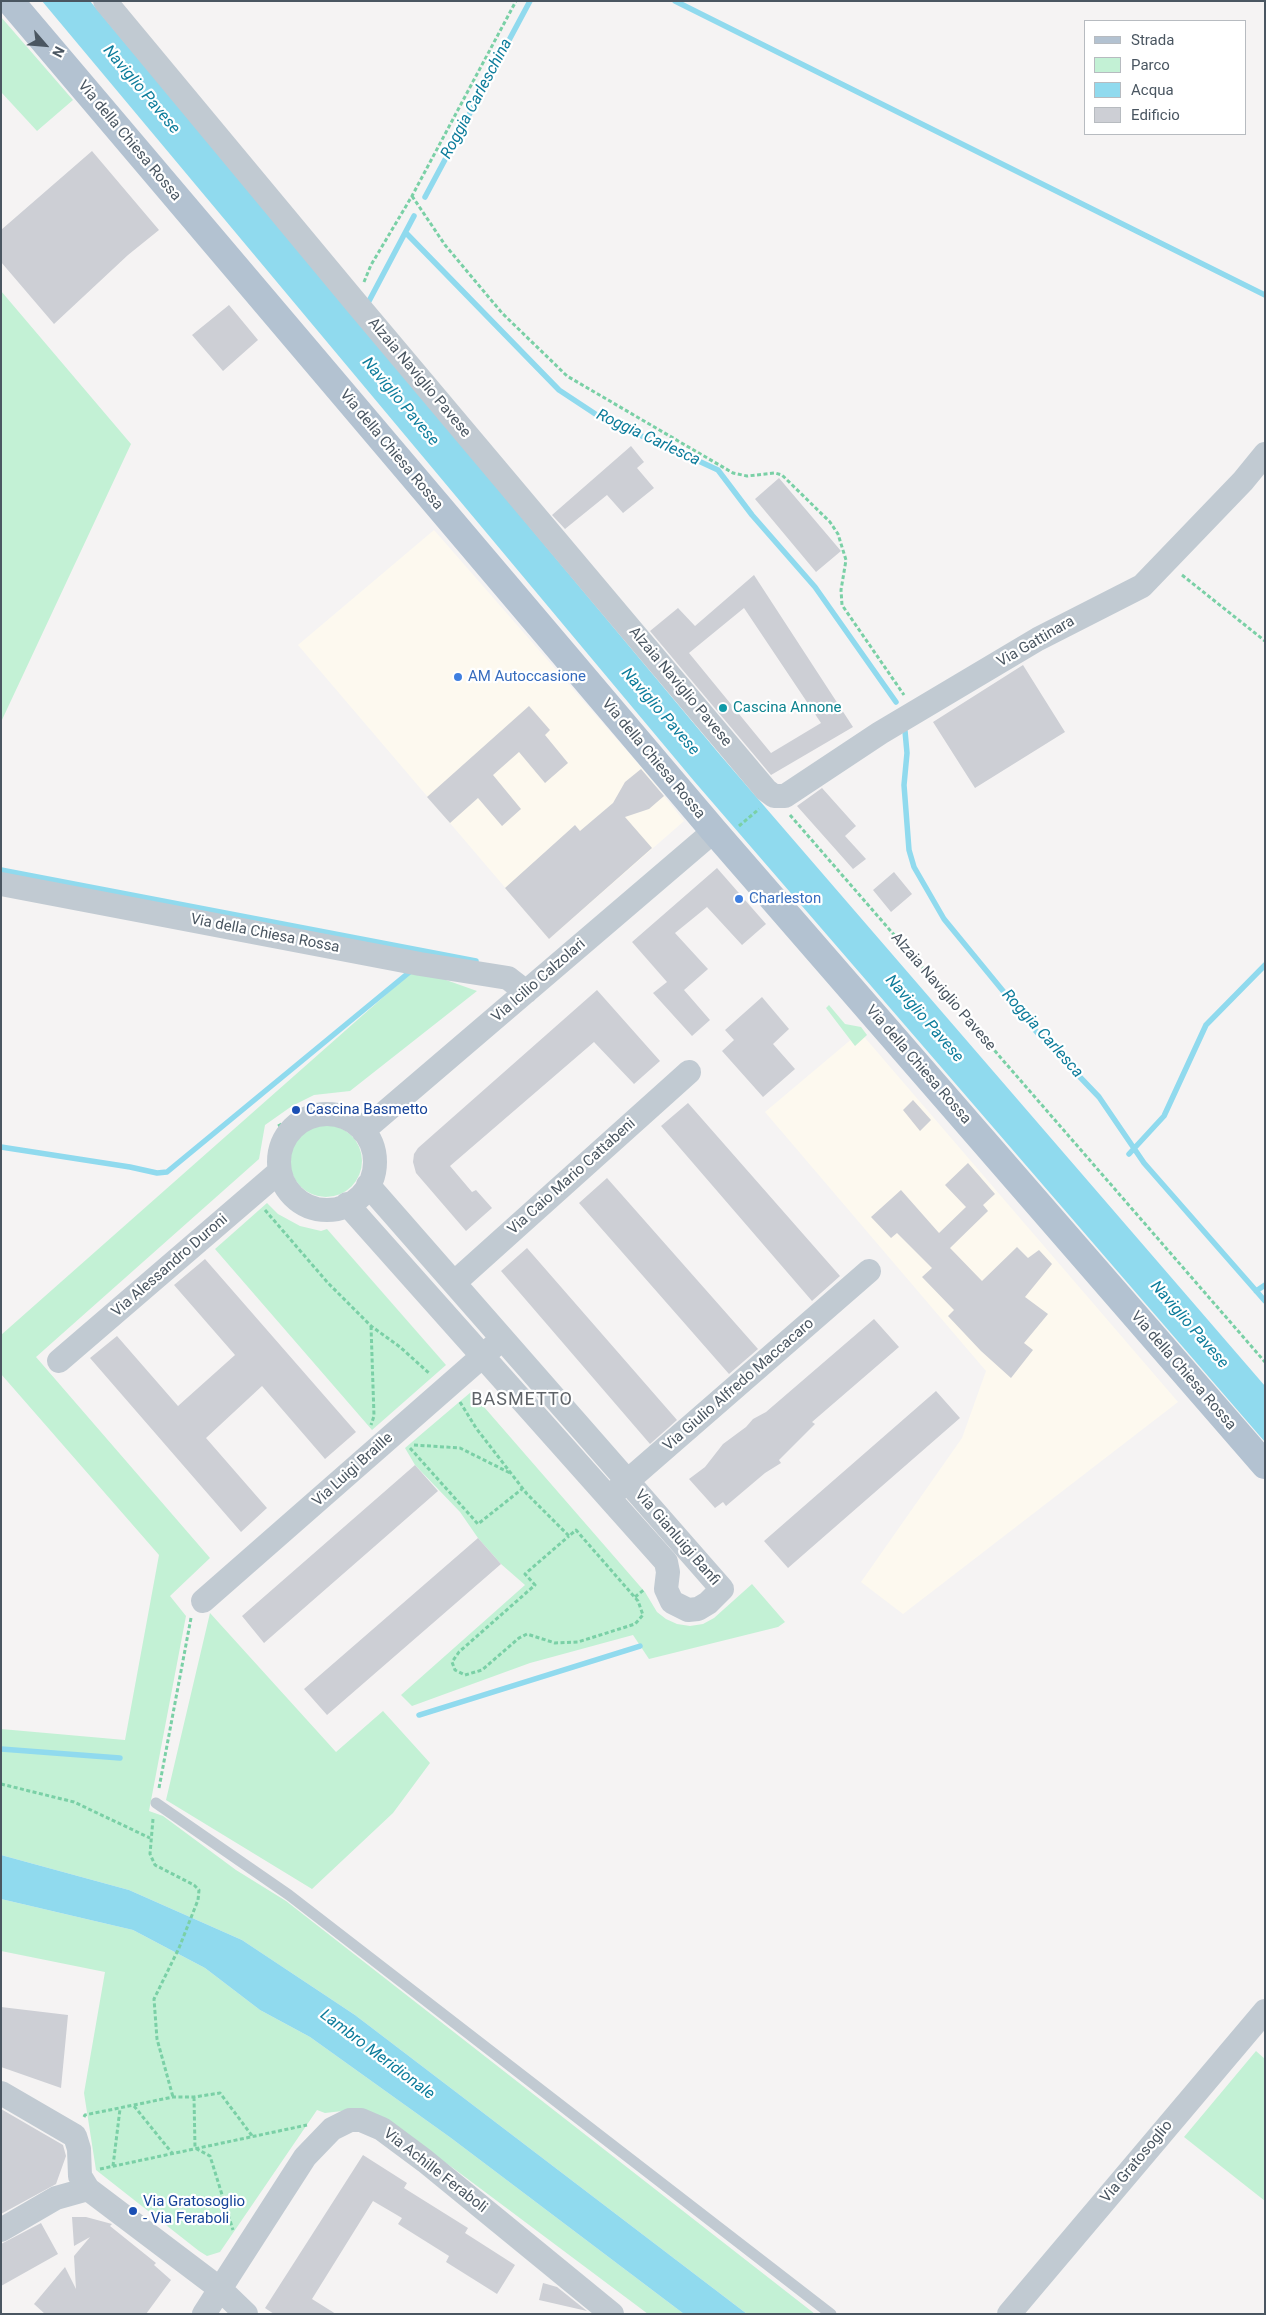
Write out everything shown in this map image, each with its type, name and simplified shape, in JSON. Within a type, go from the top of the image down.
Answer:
[{"type":"main road","name":"Via della Chiesa Rossa","points":[[10,1],[714,831],[1265,1465]]},
{"type":"street","name":"Alzaia Naviglio Pavese","points":[[105,1],[356,303],[770,794],[780,797]]},
{"type":"street","name":"Via Gattinara","points":[[780,797],[1038,639],[1142,586],[1243,481],[1265,454]]},
{"type":"street","name":"Via Icilio Calzolari","points":[[363,1131],[714,831]]},
{"type":"street","name":"Via della Chiesa Rossa","points":[[1,884],[391,958],[508,978],[526,992]]},
{"type":"street","name":"Via Caio Mario Cattabeni","points":[[454,1283],[689,1072]]},
{"type":"street","points":[[333,1114],[350,1120],[363,1131],[372,1147],[374,1158],[373,1170],[368,1185],[360,1196],[347,1204],[328,1209],[316,1208],[302,1203],[286,1186],[280,1172],[280,1152],[284,1141],[294,1126],[315,1115],[333,1114]]},
{"type":"street","name":"Via Alessandro Duroni","points":[[59,1361],[280,1172]]},
{"type":"street","name":"Via Gianluigi Banfi","points":[[347,1204],[666,1562],[668,1572],[666,1589],[672,1602],[688,1610],[698,1609],[708,1603],[722,1589],[368,1185]]},
{"type":"street","name":"Via Giulio Alfredo Maccacaro","points":[[608,1497],[869,1272]]},
{"type":"street","name":"Via Luigi Braille","points":[[197,1609],[503,1338]]},
{"type":"street","name":"Via Gratosoglio","points":[[1009,2314],[1265,2011]]},
{"type":"street","points":[[1,2094],[75,2136],[80,2149],[80,2176],[88,2189],[220,2288],[246,2314]]},
{"type":"street","name":"Via Achille Feraboli","points":[[204,2314],[305,2157],[332,2129],[342,2123],[360,2120],[382,2129],[425,2160],[612,2314]]},
{"type":"street","points":[[1,2230],[56,2198],[88,2189]]},
{"type":"lane","points":[[156,1803],[289,1895],[831,2314]]},
{"type":"path","points":[[356,303],[371,264],[412,196],[516,1]]},
{"type":"path","points":[[412,196],[454,258],[502,314],[567,376],[733,473],[747,476],[776,473],[782,476],[830,522],[838,534],[846,560],[840,590],[842,604],[916,712]]},
{"type":"path","points":[[1166,562],[1265,641]]},
{"type":"path","name":"Alzaia Naviglio Pavese","points":[[780,797],[784,808],[1265,1362]]},
{"type":"path","points":[[744,822],[756,812]]},
{"type":"path","points":[[278,1126],[320,1105]]},
{"type":"path","points":[[261,1206],[328,1283],[370,1326],[400,1347],[432,1376]]},
{"type":"path","points":[[367,1429],[371,1425],[374,1416],[370,1326]]},
{"type":"path","points":[[458,1397],[476,1428],[522,1489],[569,1536]]},
{"type":"path","points":[[511,1474],[460,1448],[406,1444],[478,1524],[522,1489]]},
{"type":"path","points":[[576,1530],[635,1597],[643,1615],[635,1624],[566,1644],[555,1643],[528,1634],[519,1638],[482,1670],[465,1676],[455,1670],[452,1662],[459,1652],[535,1585],[525,1574],[569,1536],[576,1530]]},
{"type":"path","points":[[635,1597],[646,1589]]},
{"type":"path","points":[[173,2097],[158,2038],[154,2000],[179,1948],[198,1900],[199,1890],[194,1885],[154,1865],[150,1854],[150,1838],[197,1609]]},
{"type":"path","points":[[1,1784],[74,1802],[150,1838]]},
{"type":"path","points":[[75,2136],[85,2115],[173,2097],[194,2098],[220,2093],[253,2137]]},
{"type":"path","points":[[194,2098],[194,2148]]},
{"type":"path","points":[[134,2106],[172,2153]]},
{"type":"path","points":[[120,2109],[113,2166],[253,2137],[296,2126],[310,2125]]},
{"type":"path","points":[[194,2148],[210,2156],[235,2236]]},
{"type":"shaded area","points":[[434,530],[642,768],[684,821],[549,939],[298,645]]},
{"type":"shaded area","points":[[860,1032],[1178,1402],[903,1614],[861,1582],[962,1438],[986,1371],[765,1112]]},
{"type":"green space","points":[[1,17],[73,100],[37,131],[1,92]]},
{"type":"green space","points":[[1,291],[131,444],[1,722]]},
{"type":"green space","points":[[415,969],[477,991],[350,1091],[314,1095],[292,1106],[265,1125],[259,1159],[36,1357],[210,1558],[170,1596],[186,1616],[149,1811],[163,1816],[236,1870],[286,1901],[815,2314],[747,2314],[355,2015],[242,1940],[129,1890],[1,1855],[1,1729],[125,1740],[159,1555],[1,1374],[1,1335]]},
{"type":"green space","points":[[829,1005],[845,1024],[861,1027],[867,1035],[855,1046],[826,1008]]},
{"type":"green space","points":[[326,1125],[346,1131],[356,1141],[362,1161],[356,1181],[346,1191],[326,1197],[306,1191],[296,1181],[290,1161],[296,1141],[306,1131]]},
{"type":"green space","points":[[267,1203],[278,1214],[300,1226],[321,1231],[327,1229],[446,1365],[372,1430],[215,1249]]},
{"type":"green space","points":[[471,1392],[645,1592],[657,1612],[666,1619],[677,1624],[690,1626],[703,1624],[714,1618],[752,1584],[785,1622],[778,1627],[649,1659],[633,1635],[530,1663],[412,1706],[401,1695],[525,1585],[501,1564],[478,1538],[460,1512],[415,1465],[405,1448]]},
{"type":"green space","points":[[210,1613],[336,1752],[383,1711],[430,1763],[393,1813],[312,1889],[166,1800]]},
{"type":"green space","points":[[1,1899],[133,1930],[205,1968],[260,2010],[310,2037],[451,2138],[684,2314],[648,2314],[453,2168],[404,2135],[351,2110],[325,2113],[317,2110],[220,2252],[207,2256],[96,2170],[84,2093],[105,1972],[1,1951]]},
{"type":"green space","points":[[1256,2051],[1265,2059],[1265,2201],[1184,2137]]},
{"type":"water","name":"Naviglio Pavese","points":[[42,1],[90,1],[721,756],[1265,1386],[1265,1442],[694,781]]},
{"type":"water","name":"Lambro Meridionale","points":[[1,1855],[129,1890],[242,1940],[355,2015],[747,2314],[684,2314],[451,2138],[310,2037],[260,2010],[205,1968],[133,1930],[1,1899]]},
{"type":"building","points":[[92,151],[159,230],[128,255],[54,324],[1,262],[1,230]]},
{"type":"building","points":[[229,305],[258,340],[223,371],[192,335]]},
{"type":"building","points":[[631,446],[644,462],[637,468],[654,488],[623,513],[607,495],[565,529],[552,515]]},
{"type":"building","points":[[779,478],[841,551],[816,572],[755,499]]},
{"type":"building","points":[[754,575],[853,727],[771,775],[650,631],[678,608],[695,626]],"holes":[[[744,608],[821,723],[771,753],[689,653]]]},
{"type":"building","points":[[1023,665],[1065,732],[975,788],[933,722]]},
{"type":"building","points":[[529,706],[550,730],[545,735],[568,763],[545,783],[519,752],[493,775],[521,809],[502,826],[478,798],[450,823],[427,797]]},
{"type":"building","points":[[641,769],[664,796],[649,809],[625,817],[652,848],[549,939],[505,888],[575,825],[580,831],[613,803],[625,782]]},
{"type":"building","points":[[822,788],[856,826],[845,836],[866,859],[853,869],[797,806]]},
{"type":"building","points":[[717,868],[766,924],[742,945],[707,907],[675,933],[708,969],[684,990],[710,1020],[692,1036],[653,993],[667,982],[632,942]]},
{"type":"building","points":[[894,872],[912,894],[891,912],[873,890]]},
{"type":"building","points":[[597,990],[660,1061],[634,1084],[594,1042],[450,1166],[472,1192],[476,1190],[492,1208],[466,1231],[416,1173],[413,1162],[414,1154],[418,1148]]},
{"type":"building","points":[[762,997],[789,1029],[773,1044],[795,1069],[763,1097],[722,1051],[734,1040],[725,1030]]},
{"type":"building","points":[[913,1100],[931,1120],[920,1131],[903,1110]]},
{"type":"building","points":[[688,1103],[840,1276],[812,1301],[661,1126]]},
{"type":"building","points":[[968,1163],[995,1194],[983,1205],[988,1211],[950,1248],[982,1281],[1017,1247],[1028,1258],[1039,1250],[1052,1264],[1025,1297],[1048,1314],[1024,1343],[1033,1350],[1011,1378],[981,1351],[948,1316],[954,1310],[922,1277],[932,1268],[897,1233],[891,1238],[871,1217],[901,1190],[939,1233],[966,1207],[945,1185]]},
{"type":"building","points":[[607,1178],[758,1349],[729,1374],[579,1203]]},
{"type":"building","points":[[527,1248],[677,1420],[650,1444],[501,1271]]},
{"type":"building","points":[[205,1259],[356,1432],[325,1459],[262,1386],[206,1438],[267,1508],[241,1532],[90,1358],[117,1336],[178,1406],[235,1355],[174,1285]]},
{"type":"building","points":[[874,1319],[899,1347],[812,1422],[815,1424],[779,1460],[781,1463],[765,1473],[726,1506],[723,1502],[715,1508],[689,1479],[705,1467],[723,1444],[746,1427],[753,1419],[766,1412]]},
{"type":"building","points":[[936,1391],[960,1418],[788,1568],[764,1541]]},
{"type":"building","points":[[415,1465],[438,1491],[264,1643],[242,1616]]},
{"type":"building","points":[[478,1538],[501,1564],[327,1715],[304,1689]]},
{"type":"building","points":[[1,2007],[68,2015],[61,2088],[1,2067]]},
{"type":"building","points":[[1,2109],[63,2145],[66,2156],[56,2184],[1,2214]]},
{"type":"building","points":[[363,2155],[407,2183],[404,2188],[468,2228],[465,2233],[515,2265],[497,2294],[446,2262],[449,2256],[398,2224],[402,2218],[373,2201],[312,2299],[336,2314],[274,2314],[265,2308]]},
{"type":"building","points":[[72,2217],[86,2217],[112,2224],[110,2226],[156,2263],[154,2265],[171,2280],[146,2314],[45,2314],[34,2304],[65,2267],[76,2289],[74,2256],[90,2237],[74,2246]]},
{"type":"building","points":[[41,2223],[58,2254],[1,2286],[1,2244]]},
{"type":"building","points":[[543,2283],[557,2287],[587,2311],[539,2300]]},
{"type":"waterway","name":"Roggia Carleschina","points":[[425,197],[530,1]]},
{"type":"waterway","points":[[675,1],[1265,295]]},
{"type":"waterway","name":"Roggia Carleschina","points":[[405,233],[414,216]]},
{"type":"waterway","name":"Roggia Carlesca","points":[[369,301],[405,233],[407,234],[559,390],[609,423],[662,444],[718,470],[752,515],[815,587],[896,702]]},
{"type":"waterway","name":"Roggia Carlesca","points":[[905,731],[907,753],[904,785],[909,850],[914,867],[944,919],[1035,1030],[1099,1097],[1144,1163],[1265,1301]]},
{"type":"waterway","points":[[1,870],[476,961]]},
{"type":"waterway","points":[[1129,1154],[1164,1116],[1206,1025],[1265,965]]},
{"type":"waterway","points":[[1,1147],[157,1173],[167,1172],[412,970]]},
{"type":"waterway","points":[[1256,1291],[1265,1285]]},
{"type":"waterway","points":[[419,1715],[640,1646]]},
{"type":"waterway","points":[[1,1749],[120,1758]]},
{"type":"place","name":"AM Autoccasione","points":[[458,677]]},
{"type":"place","name":"Cascina Annone","points":[[723,708]]},
{"type":"place","name":"Charleston","points":[[739,899]]},
{"type":"place","name":"Cascina Basmetto","points":[[296,1110]]},
{"type":"place","name":"Via Gratosoglio - Via Feraboli","points":[[133,2211]]},
{"type":"district","name":"BASMETTO","points":[[522,1400]]}]
